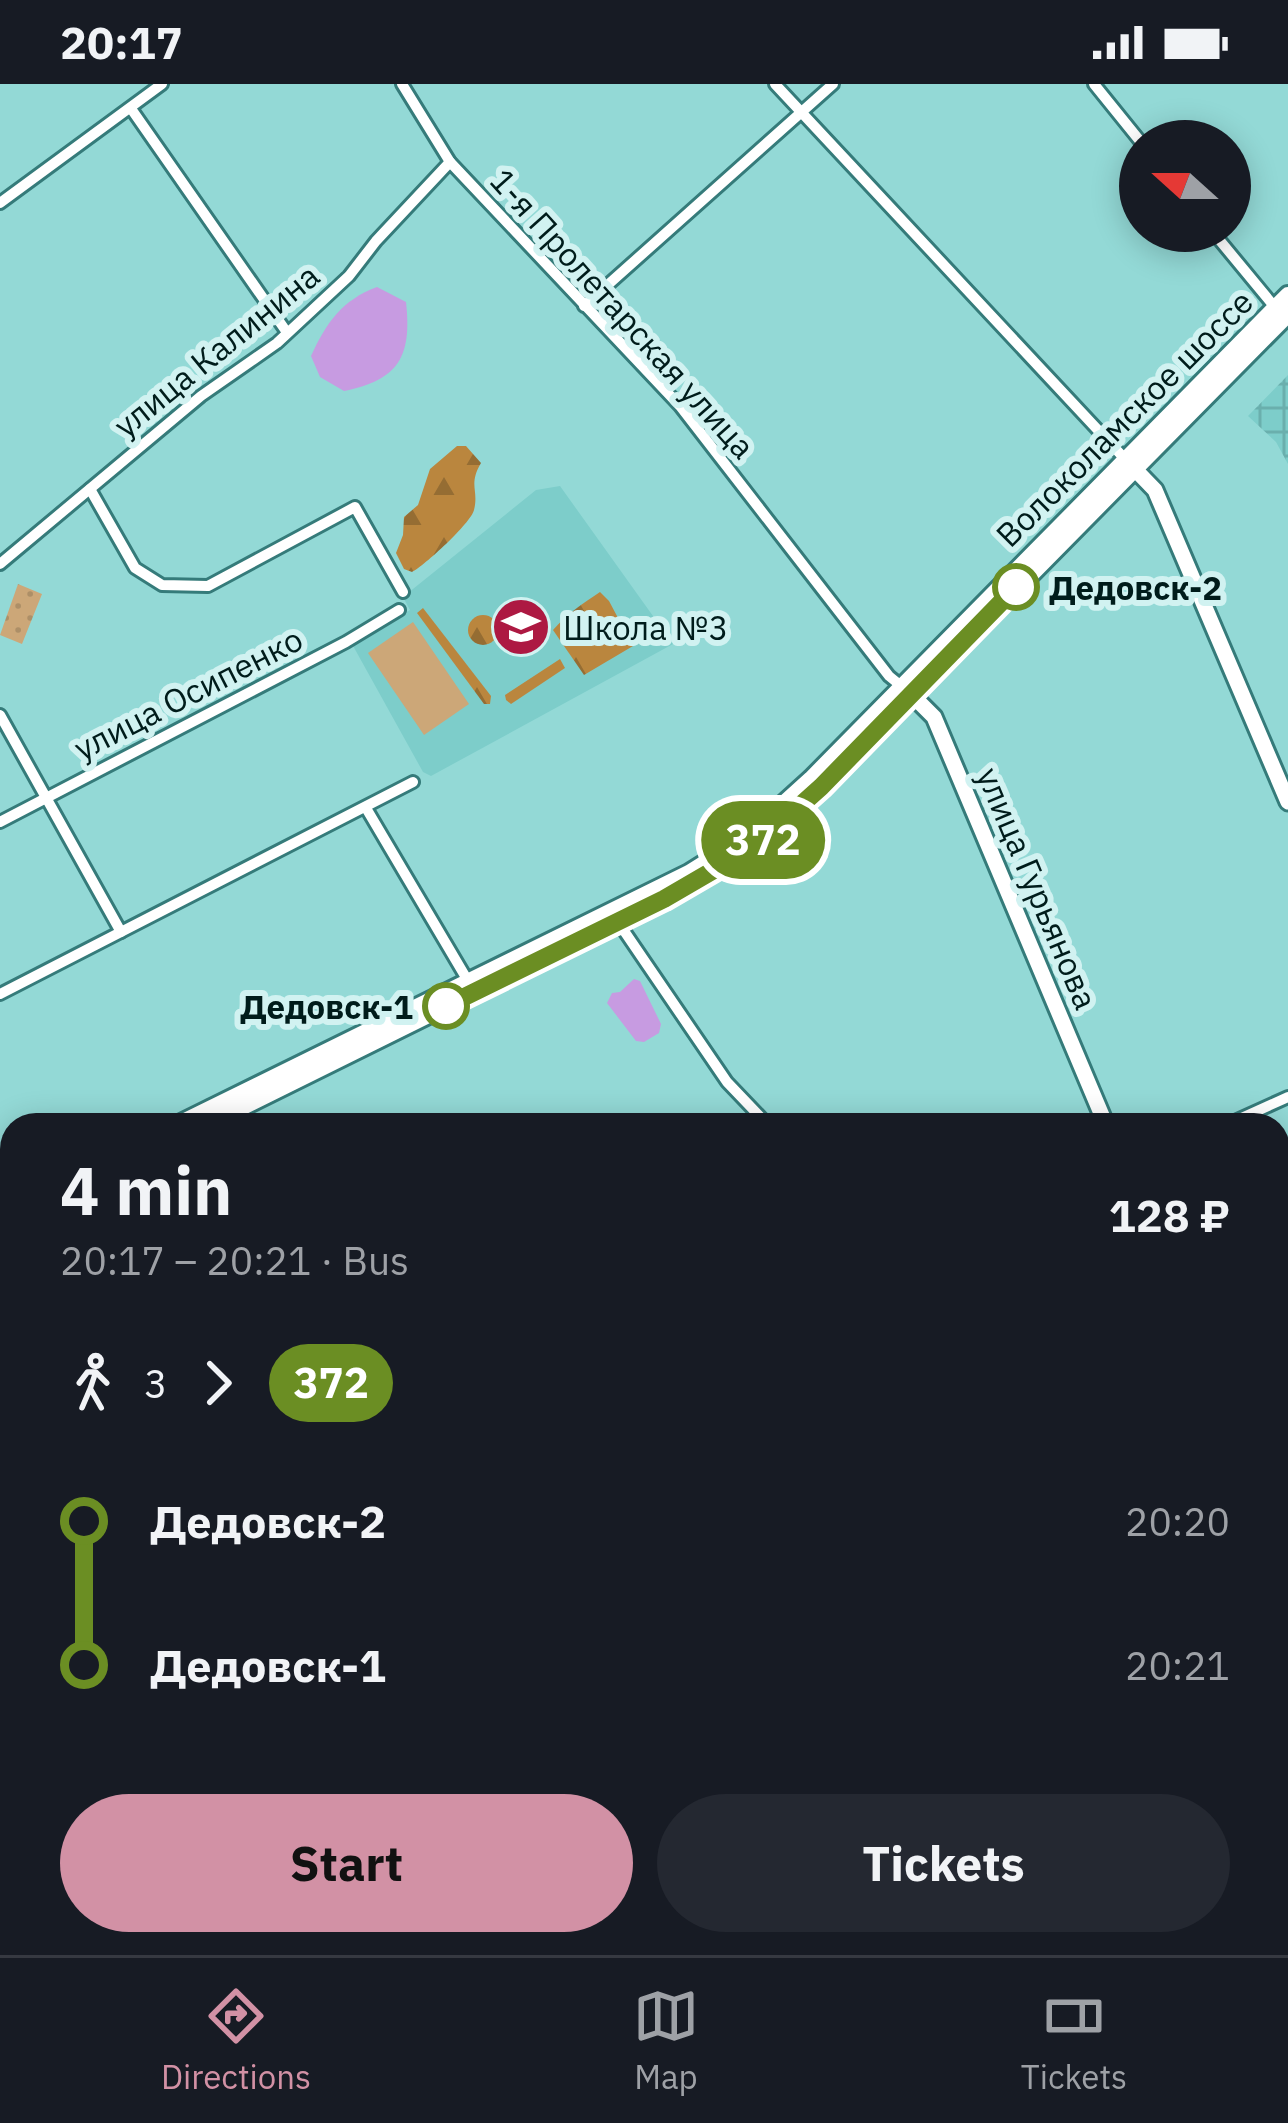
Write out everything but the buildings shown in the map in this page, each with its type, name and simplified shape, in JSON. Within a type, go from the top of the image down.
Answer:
[{"type":"main road","name":"Волоколамское шоссе","points":[[906,689],[1284,309]]},
{"type":"main road","points":[[203,1113],[695,883],[755,846],[821,787],[906,689]]},
{"type":"main road","points":[[229,1113],[722,854],[775,814],[906,689]]},
{"type":"street","points":[[0,203],[163,84]]},
{"type":"street","name":"1-я Пролетарская улица","points":[[402,84],[450,162],[680,406],[889,676],[906,689]]},
{"type":"street","points":[[775,84],[1155,490],[1288,802]]},
{"type":"street","points":[[584,306],[833,84]]},
{"type":"street","points":[[1094,84],[1123,120]]},
{"type":"street","points":[[132,110],[286,331]]},
{"type":"street","name":"улица Калинина","points":[[0,565],[201,396],[277,343],[349,276],[450,162]]},
{"type":"street","points":[[1231,252],[1284,309]]},
{"type":"street","points":[[90,489],[135,568],[162,585],[208,586],[355,507],[403,592]]},
{"type":"street","name":"улица Осипенко","points":[[0,822],[399,610]]},
{"type":"street","name":"улица Гурьянова","points":[[906,689],[934,717],[1101,1113]]},
{"type":"street","points":[[0,715],[121,932]]},
{"type":"street","points":[[0,994],[413,782]]},
{"type":"street","points":[[366,808],[471,987]]},
{"type":"street","points":[[618,922],[727,1082],[757,1113]]},
{"type":"street","points":[[1253,1113],[1288,1097]]},
{"type":"shaded area","points":[[377,287],[406,302],[404,351],[378,380],[344,391],[320,377],[311,356],[336,314]]},
{"type":"shaded area","points":[[1288,375],[1288,464],[1276,442],[1248,416]]},
{"type":"shaded area","name":"Школа №3","points":[[560,486],[673,644],[431,776],[423,772],[352,644],[410,610],[403,597],[536,490]]},
{"type":"shaded area","points":[[18,584],[42,594],[22,644],[0,635]]},
{"type":"shaded area","points":[[413,622],[469,704],[424,735],[368,653]]},
{"type":"shaded area","points":[[634,979],[640,981],[661,1024],[659,1033],[644,1042],[636,1041],[607,1003],[612,993]]},
{"type":"green space","points":[[457,446],[466,446],[481,463],[475,477],[474,510],[426,562],[412,572],[404,569],[396,553],[404,517],[418,505],[430,469]]},
{"type":"green space","points":[[600,592],[633,646],[584,675],[553,630]]},
{"type":"green space","points":[[423,608],[491,696],[490,704],[484,704],[417,613]]},
{"type":"green space","points":[[483,615],[498,630],[483,645],[468,630]]},
{"type":"green space","points":[[560,659],[565,668],[511,704],[506,700],[505,695]]},
{"type":"bus line","name":"372","points":[[446,1006],[664,899],[755,846],[821,787],[1016,587]]},
{"type":"place","name":"Дедовск-2","points":[[1016,587]]},
{"type":"place","name":"Школа №3","points":[[521,627]]},
{"type":"place","name":"Дедовск-1","points":[[446,1006]]}]
